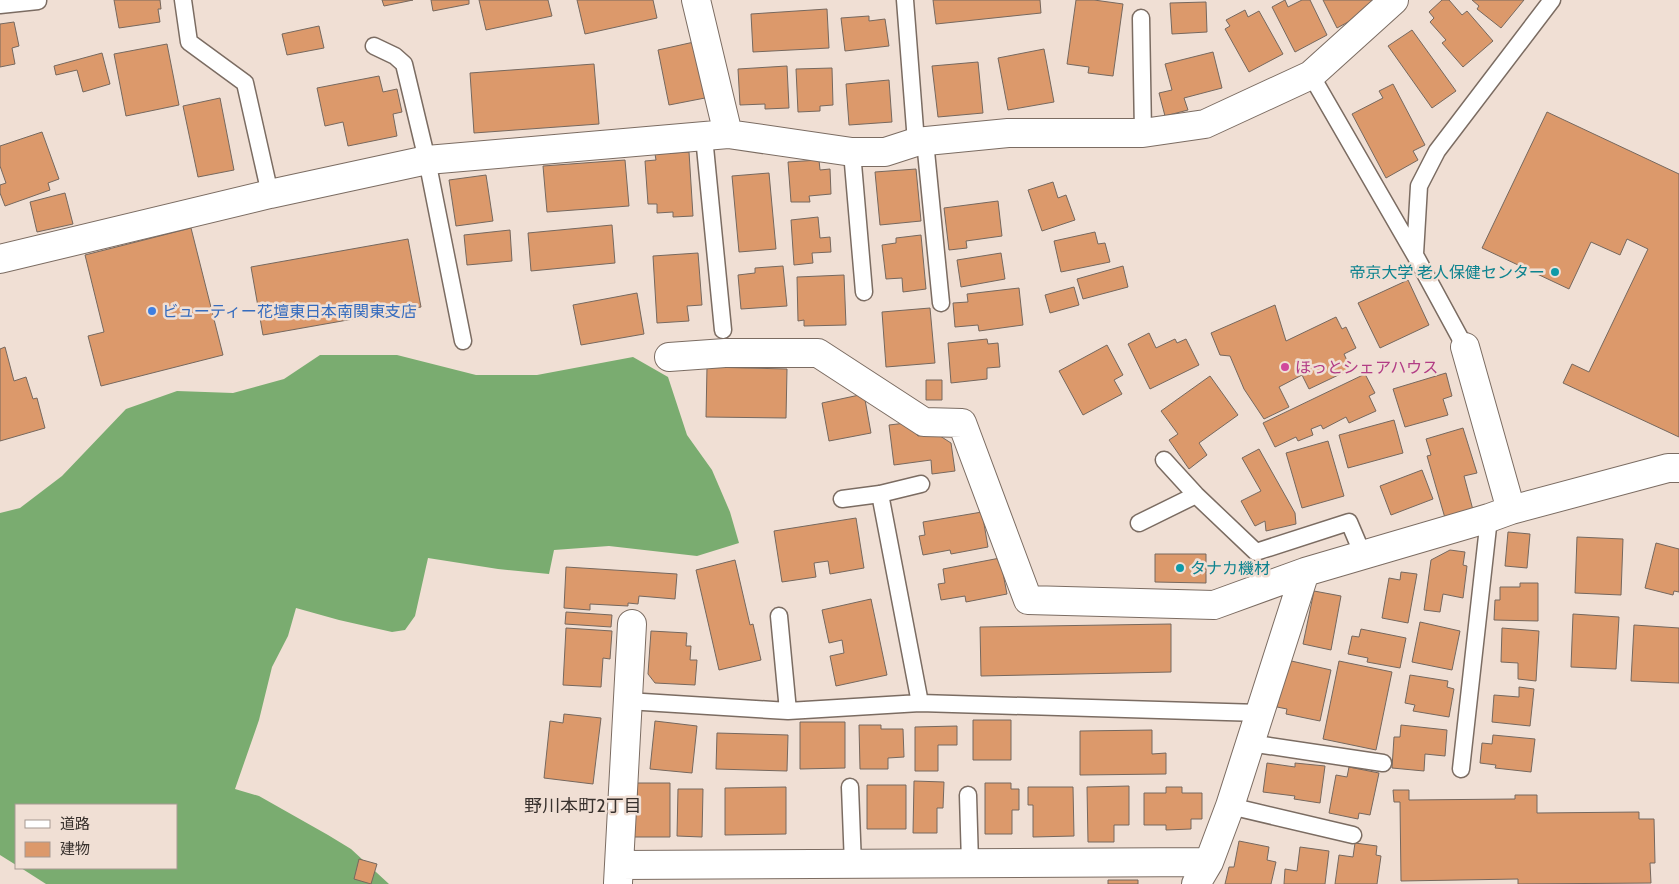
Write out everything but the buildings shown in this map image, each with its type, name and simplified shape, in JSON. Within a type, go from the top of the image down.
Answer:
[{"type":"street","points":[[696,0],[716,136]]},
{"type":"street","points":[[0,259],[270,194],[427,160],[716,136],[852,152],[886,152],[921,141],[1008,133],[1143,133],[1204,124],[1312,75],[1394,0]]},
{"type":"street","points":[[1465,347],[1500,514]]},
{"type":"street","points":[[670,357],[724,353],[818,353],[924,422],[962,423],[1028,600],[1214,605],[1305,572],[1500,514],[1668,468],[1679,468]]},
{"type":"street","points":[[632,624],[618,875],[853,865],[970,864],[1203,873],[1230,806],[1305,572]]},
{"type":"lane","points":[[183,0],[190,42],[244,83],[270,194]]},
{"type":"lane","points":[[904,0],[941,303]]},
{"type":"lane","points":[[1415,254],[1419,186],[1437,151],[1552,0]]},
{"type":"lane","points":[[0,5],[38,1]]},
{"type":"lane","points":[[1141,18],[1143,133]]},
{"type":"lane","points":[[374,46],[394,56],[404,64],[427,160],[463,341]]},
{"type":"lane","points":[[1312,75],[1415,254],[1465,347]]},
{"type":"lane","points":[[716,136],[724,330]]},
{"type":"lane","points":[[852,152],[864,292]]},
{"type":"lane","points":[[1164,460],[1196,495],[1256,552],[1349,522],[1363,555]]},
{"type":"lane","points":[[842,499],[880,494],[921,484]]},
{"type":"lane","points":[[880,494],[920,702]]},
{"type":"lane","points":[[1139,523],[1196,495]]},
{"type":"lane","points":[[1462,769],[1500,514]]},
{"type":"lane","points":[[778,616],[788,711]]},
{"type":"lane","points":[[628,700],[788,711],[920,702],[1260,713]]},
{"type":"lane","points":[[1250,743],[1383,763]]},
{"type":"lane","points":[[850,787],[853,865]]},
{"type":"lane","points":[[968,795],[970,864]]},
{"type":"lane","points":[[1230,806],[1354,835]]},
{"type":"green space","points":[[320,355],[397,355],[476,375],[537,375],[633,357],[668,377],[687,435],[712,470],[730,512],[739,543],[697,556],[609,546],[554,550],[549,574],[498,569],[428,558],[415,616],[405,630],[392,632],[296,608],[288,636],[272,667],[259,720],[235,789],[259,796],[351,849],[389,884],[46,884],[23,869],[178,869],[178,804],[15,804],[15,864],[0,855],[0,513],[20,508],[62,476],[126,409],[177,391],[233,393],[284,379]]},
{"type":"place","name":"帝京大学 老人保健センター","points":[[1555,272]]},
{"type":"place","name":"ビューティー花壇東日本南関東支店","points":[[152,311]]},
{"type":"place","name":"ほっとシェアハウス","points":[[1285,367]]},
{"type":"place","name":"タナカ機材","points":[[1180,568]]},
{"type":"district","name":"野川本町2丁目","points":[[583,806]]}]
